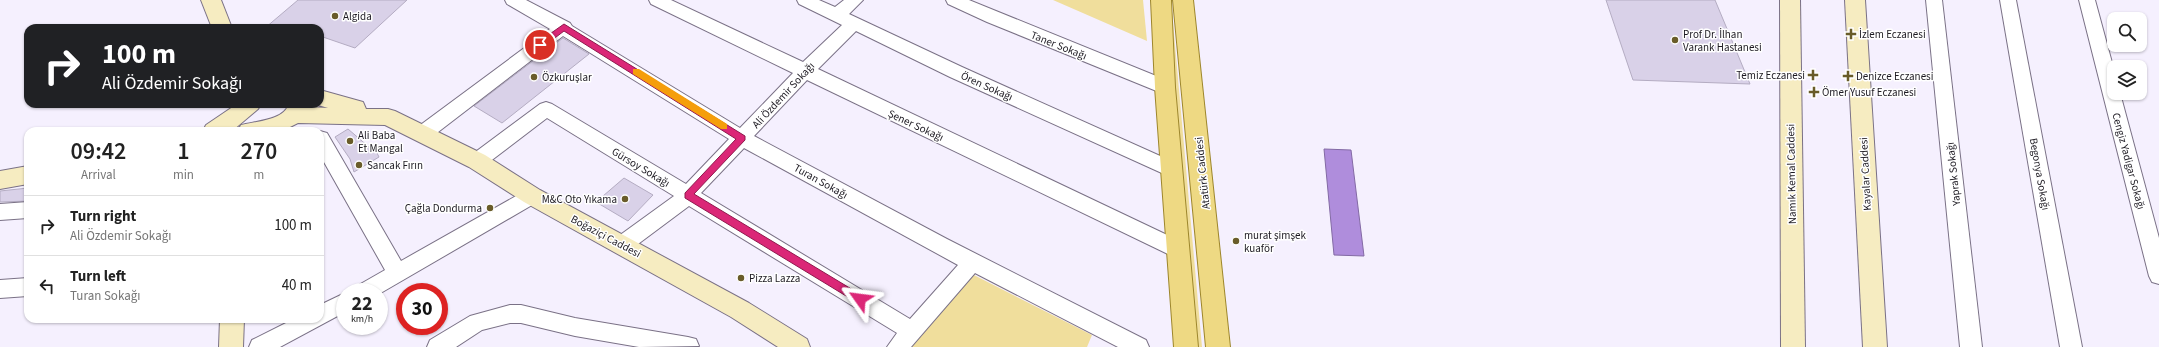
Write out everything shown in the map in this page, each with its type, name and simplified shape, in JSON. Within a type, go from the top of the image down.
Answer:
[{"type":"main road","points":[[211,0],[220,24]]},
{"type":"main road","points":[[1161,0],[1165,87],[1186,347]]},
{"type":"main road","name":"Atatürk Caddesi","points":[[1183,0],[1221,344]]},
{"type":"main road","name":"Namık Kemal Caddesi","points":[[1790,0],[1793,347]]},
{"type":"main road","name":"Kayalar Caddesi","points":[[1855,0],[1875,347]]},
{"type":"main road","points":[[324,99],[388,117]]},
{"type":"main road","points":[[219,127],[244,108]]},
{"type":"main road","points":[[245,127],[248,108]]},
{"type":"main road","points":[[267,127],[304,116]]},
{"type":"main road","name":"Boğaziçi Caddesi","points":[[304,116],[388,117],[477,161],[532,196],[623,244],[740,310],[798,347]]},
{"type":"main road","points":[[0,180],[24,176]]},
{"type":"main road","points":[[231,347],[232,323]]},
{"type":"street","name":"Turan Sokağı","points":[[513,0],[564,27],[742,138],[972,263],[1138,347]]},
{"type":"street","name":"Şener Sokağı","points":[[657,0],[804,72],[1177,249]]},
{"type":"street","name":"Ören Sokağı","points":[[805,0],[853,24],[1171,169]]},
{"type":"street","points":[[836,15],[855,0]]},
{"type":"street","name":"Taner Sokağı","points":[[954,0],[993,18],[1165,87]]},
{"type":"street","name":"Yaprak Sokağı","points":[[1934,0],[1971,347]]},
{"type":"street","name":"Begonya Sokağı","points":[[2008,0],[2071,347]]},
{"type":"street","name":"Cengiz Yadigar Sokağı","points":[[2087,0],[2159,276]]},
{"type":"street","name":"Ali Özdemir Sokağı","points":[[623,244],[678,205],[804,72],[853,24]]},
{"type":"street","points":[[422,134],[564,27]]},
{"type":"street","name":"Gürsoy Sokağı","points":[[477,161],[546,109],[912,331]]},
{"type":"street","points":[[324,145],[398,274]]},
{"type":"street","points":[[381,283],[532,196]]},
{"type":"street","points":[[0,212],[24,210]]},
{"type":"street","points":[[898,347],[972,263]]},
{"type":"street","points":[[0,289],[24,288]]},
{"type":"street","points":[[324,314],[336,307]]},
{"type":"street","points":[[438,347],[477,322],[510,314],[521,314],[575,327],[688,346]]},
{"type":"street","points":[[260,347],[305,323]]},
{"type":"shaded area","points":[[1053,0],[1143,0],[1147,41]]},
{"type":"shaded area","points":[[1165,0],[1171,0],[1202,347],[1193,347]]},
{"type":"shaded area","points":[[1324,149],[1351,150],[1364,256],[1334,255]]},
{"type":"shaded area","points":[[970,273],[1092,335],[1087,347],[906,347]]},
{"type":"building","name":"Algida","points":[[298,0],[407,0],[355,48],[324,37],[324,24],[270,24]]},
{"type":"building","name":"Prof Dr. İlhan Varank Hastanesi","points":[[1606,0],[1715,0],[1750,84],[1633,80]]},
{"type":"building","name":"Özkuruşlar","points":[[563,38],[589,54],[502,123],[474,106]]},
{"type":"building","points":[[348,129],[369,147],[373,145],[379,157],[354,172],[350,159],[335,137]]},
{"type":"building","name":"M&C Oto Yıkama","points":[[624,178],[653,195],[628,221],[596,202]]},
{"type":"building","points":[[24,188],[24,201],[0,202],[0,191]]},
{"type":"slow traffic","points":[[636,72],[724,126]]},
{"type":"place","name":"Algida","points":[[335,16]]},
{"type":"place","name":"İzlem Eczanesi","points":[[1851,34]]},
{"type":"place","name":"Prof Dr. İlhan Varank Hastanesi","points":[[1675,40]]},
{"type":"place","name":"Temiz Eczanesi","points":[[1813,75]]},
{"type":"place","name":"Denizce Eczanesi","points":[[1848,76]]},
{"type":"place","name":"Özkuruşlar","points":[[534,77]]},
{"type":"place","name":"Ömer Yusuf Eczanesi","points":[[1814,92]]},
{"type":"place","name":"Ali Baba Et Mangal","points":[[350,141]]},
{"type":"place","name":"Sancak Fırın","points":[[359,165]]},
{"type":"place","name":"M&C Oto Yıkama","points":[[625,199]]},
{"type":"place","name":"Çağla Dondurma","points":[[490,208]]},
{"type":"place","name":"murat şimşek kuaför","points":[[1236,241]]},
{"type":"place","name":"Pizza Lazza","points":[[741,278]]},
{"type":"route","points":[[540,45],[564,27],[742,138],[688,195],[860,299]]}]
